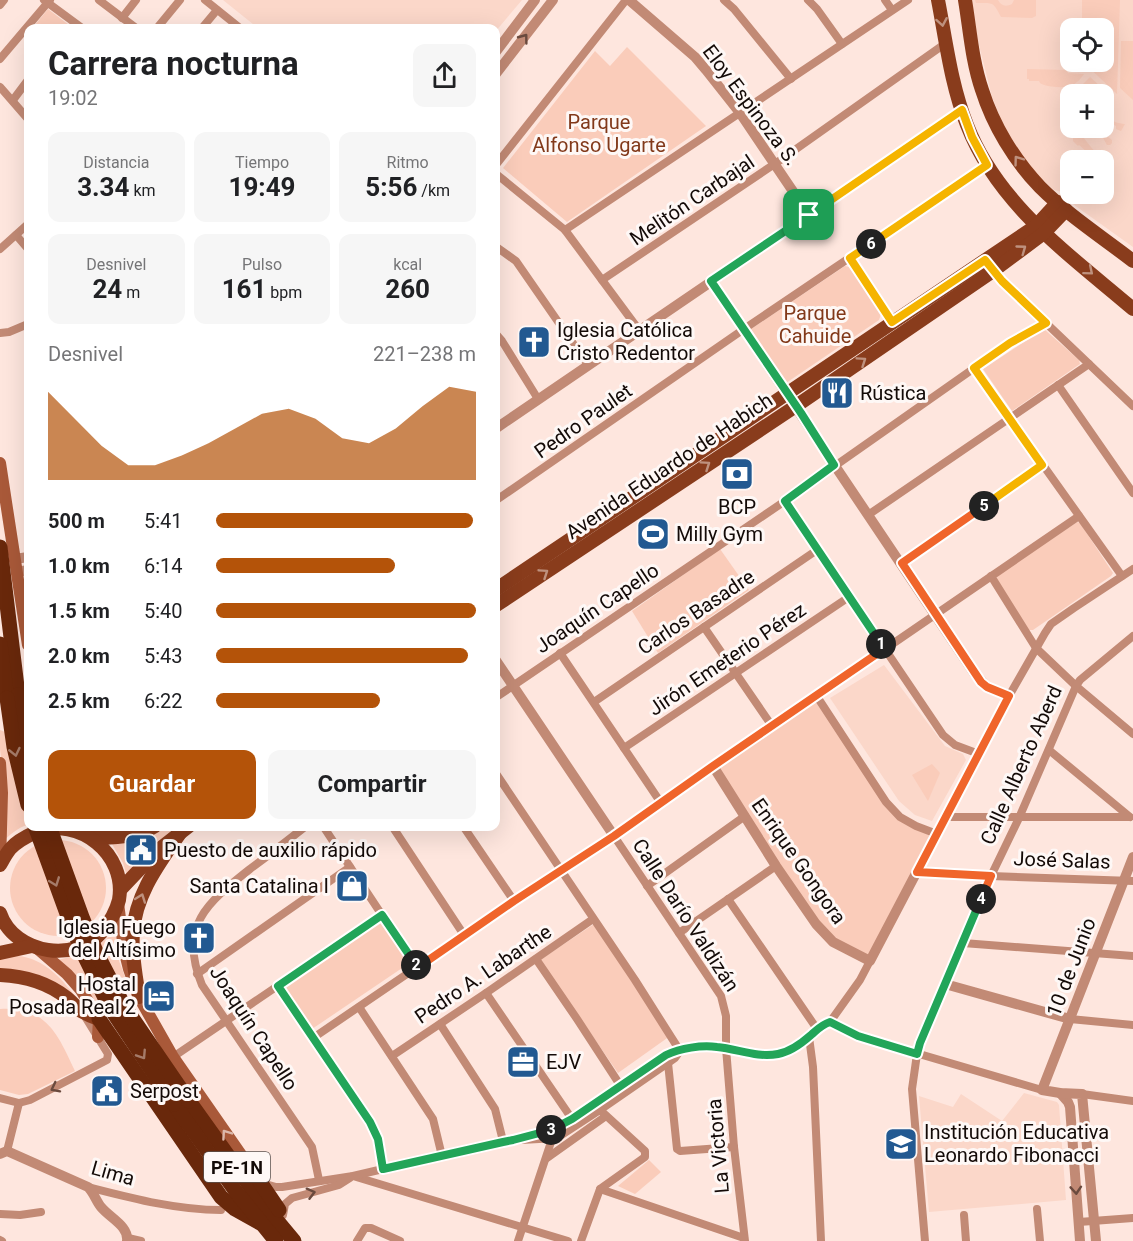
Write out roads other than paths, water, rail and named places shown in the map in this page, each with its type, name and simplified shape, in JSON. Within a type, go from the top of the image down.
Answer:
[{"type":"highway","points":[[0,547],[14,747],[24,788]]},
{"type":"highway","points":[[0,644],[24,739]]},
{"type":"highway","name":"PE-1N","points":[[37,831],[70,922],[109,1006],[181,1103],[285,1234]]},
{"type":"highway","name":"PE-1N","points":[[51,831],[97,954],[124,1006],[232,1186],[260,1223],[285,1234]]},
{"type":"highway","points":[[99,1019],[221,1197],[235,1209],[260,1223]]},
{"type":"highway","points":[[260,1182],[279,1210],[285,1234]]},
{"type":"main road","points":[[938,0],[962,110],[972,137],[987,165],[1008,194],[1040,230],[1133,309]]},
{"type":"main road","points":[[965,0],[981,88],[1001,135],[1035,181],[1062,206],[1133,261]]},
{"type":"main road","name":"Avenida Eduardo de Habich","points":[[500,603],[796,406],[1040,230],[1062,206]]},
{"type":"main road","name":"Avenida Eduardo de Habich","points":[[500,587],[892,322],[989,266]]},
{"type":"main road","points":[[0,463],[15,559],[23,571]]},
{"type":"main road","points":[[0,725],[9,728],[24,726]]},
{"type":"main road","points":[[0,763],[2,793],[0,865]]},
{"type":"main road","points":[[0,865],[11,848],[26,836],[40,831]]},
{"type":"main road","points":[[84,833],[127,837],[147,831]]},
{"type":"main road","points":[[0,953],[35,948],[59,952],[79,948],[97,937],[111,922],[119,896],[157,851],[184,831]]},
{"type":"main road","points":[[139,997],[133,949],[133,932],[139,901],[153,872],[184,831]]},
{"type":"main road","points":[[84,833],[107,852],[116,870],[124,949],[139,997],[149,1017],[173,1058],[260,1182]]},
{"type":"main road","points":[[0,913],[14,935],[35,948],[67,974],[81,990],[99,1019]]},
{"type":"main road","points":[[0,975],[28,978],[44,984],[69,999],[82,1011],[99,1019]]},
{"type":"main road","points":[[98,1037],[99,1019],[111,1004],[119,999],[139,997]]},
{"type":"street","points":[[0,4],[4,0]]},
{"type":"street","points":[[99,0],[129,24]]},
{"type":"street","points":[[122,18],[136,0]]},
{"type":"street","points":[[160,24],[180,0]]},
{"type":"street","points":[[205,0],[235,24]]},
{"type":"street","points":[[500,46],[535,0]]},
{"type":"street","points":[[500,69],[553,0]]},
{"type":"street","points":[[500,160],[627,0]]},
{"type":"street","name":"Eloy Espinoza S.","points":[[627,0],[695,57],[740,113],[809,215]]},
{"type":"street","points":[[724,0],[734,9],[790,79]]},
{"type":"street","points":[[808,0],[816,5],[842,44]]},
{"type":"street","points":[[885,0],[892,10]]},
{"type":"street","points":[[565,230],[908,0]]},
{"type":"street","points":[[32,24],[47,1],[77,24]]},
{"type":"street","points":[[205,24],[217,10]]},
{"type":"street","points":[[0,59],[24,33]]},
{"type":"street","name":"Melitón Carbajal","points":[[602,280],[774,164],[946,43]]},
{"type":"street","points":[[12,100],[24,85]]},
{"type":"street","points":[[0,87],[24,114]]},
{"type":"street","points":[[500,426],[962,110]]},
{"type":"street","name":"Pedro Paulet","points":[[500,498],[987,165]]},
{"type":"street","points":[[500,177],[565,230],[639,330]]},
{"type":"street","points":[[0,249],[24,228]]},
{"type":"street","points":[[16,235],[24,244]]},
{"type":"street","points":[[500,250],[516,261],[588,365]]},
{"type":"street","points":[[850,258],[892,322]]},
{"type":"street","points":[[989,266],[1133,406]]},
{"type":"street","points":[[711,281],[981,682],[1009,696]]},
{"type":"street","name":"Joaquín Capello","points":[[500,694],[785,501],[1010,343],[1046,323]]},
{"type":"street","points":[[0,333],[24,326]]},
{"type":"street","points":[[500,345],[538,399]]},
{"type":"street","points":[[868,515],[1089,364]]},
{"type":"street","points":[[974,368],[1122,576]]},
{"type":"street","points":[[1058,385],[1133,494]]},
{"type":"street","points":[[902,563],[1042,465]]},
{"type":"street","points":[[785,501],[943,735],[955,745],[979,754]]},
{"type":"street","points":[[313,1038],[614,836],[1079,516]]},
{"type":"street","name":"Carlos Basadre","points":[[594,702],[817,550]]},
{"type":"street","points":[[15,559],[24,558]]},
{"type":"street","points":[[260,1182],[276,1187],[353,1176],[513,1140],[555,1128],[572,1119],[674,1051],[710,1046],[739,1052],[781,1054],[809,1037],[817,1029],[830,1022],[860,980],[1009,696],[1051,624],[1133,569]]},
{"type":"street","points":[[991,576],[1036,648],[1076,686],[1133,734]]},
{"type":"street","name":"Jirón Emeterio Pérez","points":[[624,748],[849,597]]},
{"type":"street","points":[[704,627],[772,726]]},
{"type":"street","name":"Calle Alberto Aberd","points":[[925,1241],[912,1096],[920,1043],[991,876],[1019,818],[1076,686],[1080,680],[1132,639]]},
{"type":"street","points":[[560,653],[661,803]]},
{"type":"street","name":"Calle Darío Valdizán","points":[[500,666],[721,996],[726,1016],[726,1048]]},
{"type":"street","points":[[816,695],[886,802],[900,817],[937,834]]},
{"type":"street","points":[[1049,750],[1131,818]]},
{"type":"street","name":"Enrique Gongora","points":[[713,766],[776,866],[822,931],[833,942],[870,961]]},
{"type":"street","points":[[500,779],[680,1051]]},
{"type":"street","points":[[647,886],[745,816]]},
{"type":"street","points":[[946,817],[1131,818]]},
{"type":"street","name":"Joaquín Capello","points":[[300,831],[209,904],[199,920],[194,936],[194,963],[202,985],[312,1147],[319,1180]]},
{"type":"street","points":[[326,831],[417,968]]},
{"type":"street","points":[[395,831],[464,935]]},
{"type":"street","points":[[466,831],[514,901]]},
{"type":"street","name":"10 de Junio","points":[[1042,1090],[1095,953],[1128,881],[1133,857]]},
{"type":"street","points":[[679,933],[776,866]]},
{"type":"street","points":[[197,974],[350,867]]},
{"type":"street","name":"José Salas","points":[[917,872],[1128,881]]},
{"type":"street","points":[[728,899],[817,1029]]},
{"type":"street","points":[[173,1058],[382,915]]},
{"type":"street","name":"Pedro A. Labarthe","points":[[392,1056],[593,919]]},
{"type":"street","points":[[963,943],[1133,956]]},
{"type":"street","points":[[536,959],[620,1085]]},
{"type":"street","points":[[945,984],[1070,1019],[1133,1025]]},
{"type":"street","points":[[278,986],[370,1122],[378,1139],[383,1169]]},
{"type":"street","points":[[486,993],[572,1119]]},
{"type":"street","points":[[359,1007],[433,1119],[442,1156]]},
{"type":"street","points":[[0,1098],[19,1102],[30,1101],[107,1060],[108,1054],[82,1011]]},
{"type":"street","points":[[830,1022],[858,1036],[1042,1090],[1133,1101]]},
{"type":"street","points":[[440,1024],[495,1109],[503,1142]]},
{"type":"street","points":[[809,1037],[813,1067],[821,1241]]},
{"type":"street","name":"La Victoria","points":[[726,1048],[744,1240]]},
{"type":"street","points":[[547,1158],[675,1058],[680,1051]]},
{"type":"street","points":[[668,1063],[677,1149],[680,1151],[734,1147]]},
{"type":"street","points":[[1060,1093],[1070,1107],[1080,1241]]},
{"type":"street","points":[[1082,1094],[1096,1241]]},
{"type":"street","points":[[2,1150],[19,1102]]},
{"type":"street","points":[[513,1140],[553,1139],[603,1113]]},
{"type":"street","points":[[581,1241],[600,1189],[646,1154],[603,1113]]},
{"type":"street","points":[[518,1241],[555,1128]]},
{"type":"street","name":"Lima","points":[[2,1150],[88,1187],[154,1203],[221,1210]]},
{"type":"street","points":[[285,1234],[284,1206],[287,1200],[339,1185],[353,1176],[568,1241]]},
{"type":"street","points":[[88,1187],[100,1206],[124,1228],[127,1239],[141,1241]]},
{"type":"street","points":[[600,1189],[744,1240]]},
{"type":"street","points":[[1037,1209],[1040,1241]]},
{"type":"street","points":[[0,1214],[20,1215],[41,1212]]},
{"type":"street","points":[[964,1215],[966,1241]]},
{"type":"street","points":[[1078,1222],[1133,1218]]},
{"type":"street","points":[[357,1241],[365,1228],[371,1227],[400,1241]]},
{"type":"place","name":"Iglesia Católica Cristo Redentor","points":[[534,342]]},
{"type":"place","name":"Rústica","points":[[837,393]]},
{"type":"place","name":"BCP","points":[[737,474]]},
{"type":"place","name":"Milly Gym","points":[[653,534]]},
{"type":"place","name":"Puesto de auxilio rápido","points":[[141,850]]},
{"type":"place","name":"Santa Catalina I","points":[[352,886]]},
{"type":"place","name":"Iglesia Fuego del Altísimo","points":[[199,938]]},
{"type":"place","name":"Hostal Posada Real 2","points":[[159,996]]},
{"type":"place","name":"EJV","points":[[523,1062]]},
{"type":"place","name":"Serpost","points":[[107,1091]]},
{"type":"place","name":"Institución Educativa Leonardo Fibonacci","points":[[901,1144]]},
{"type":"park label","name":"Parque Alfonso Ugarte","points":[[599,134]]},
{"type":"park label","name":"Parque Cahuide","points":[[815,324]]}]
